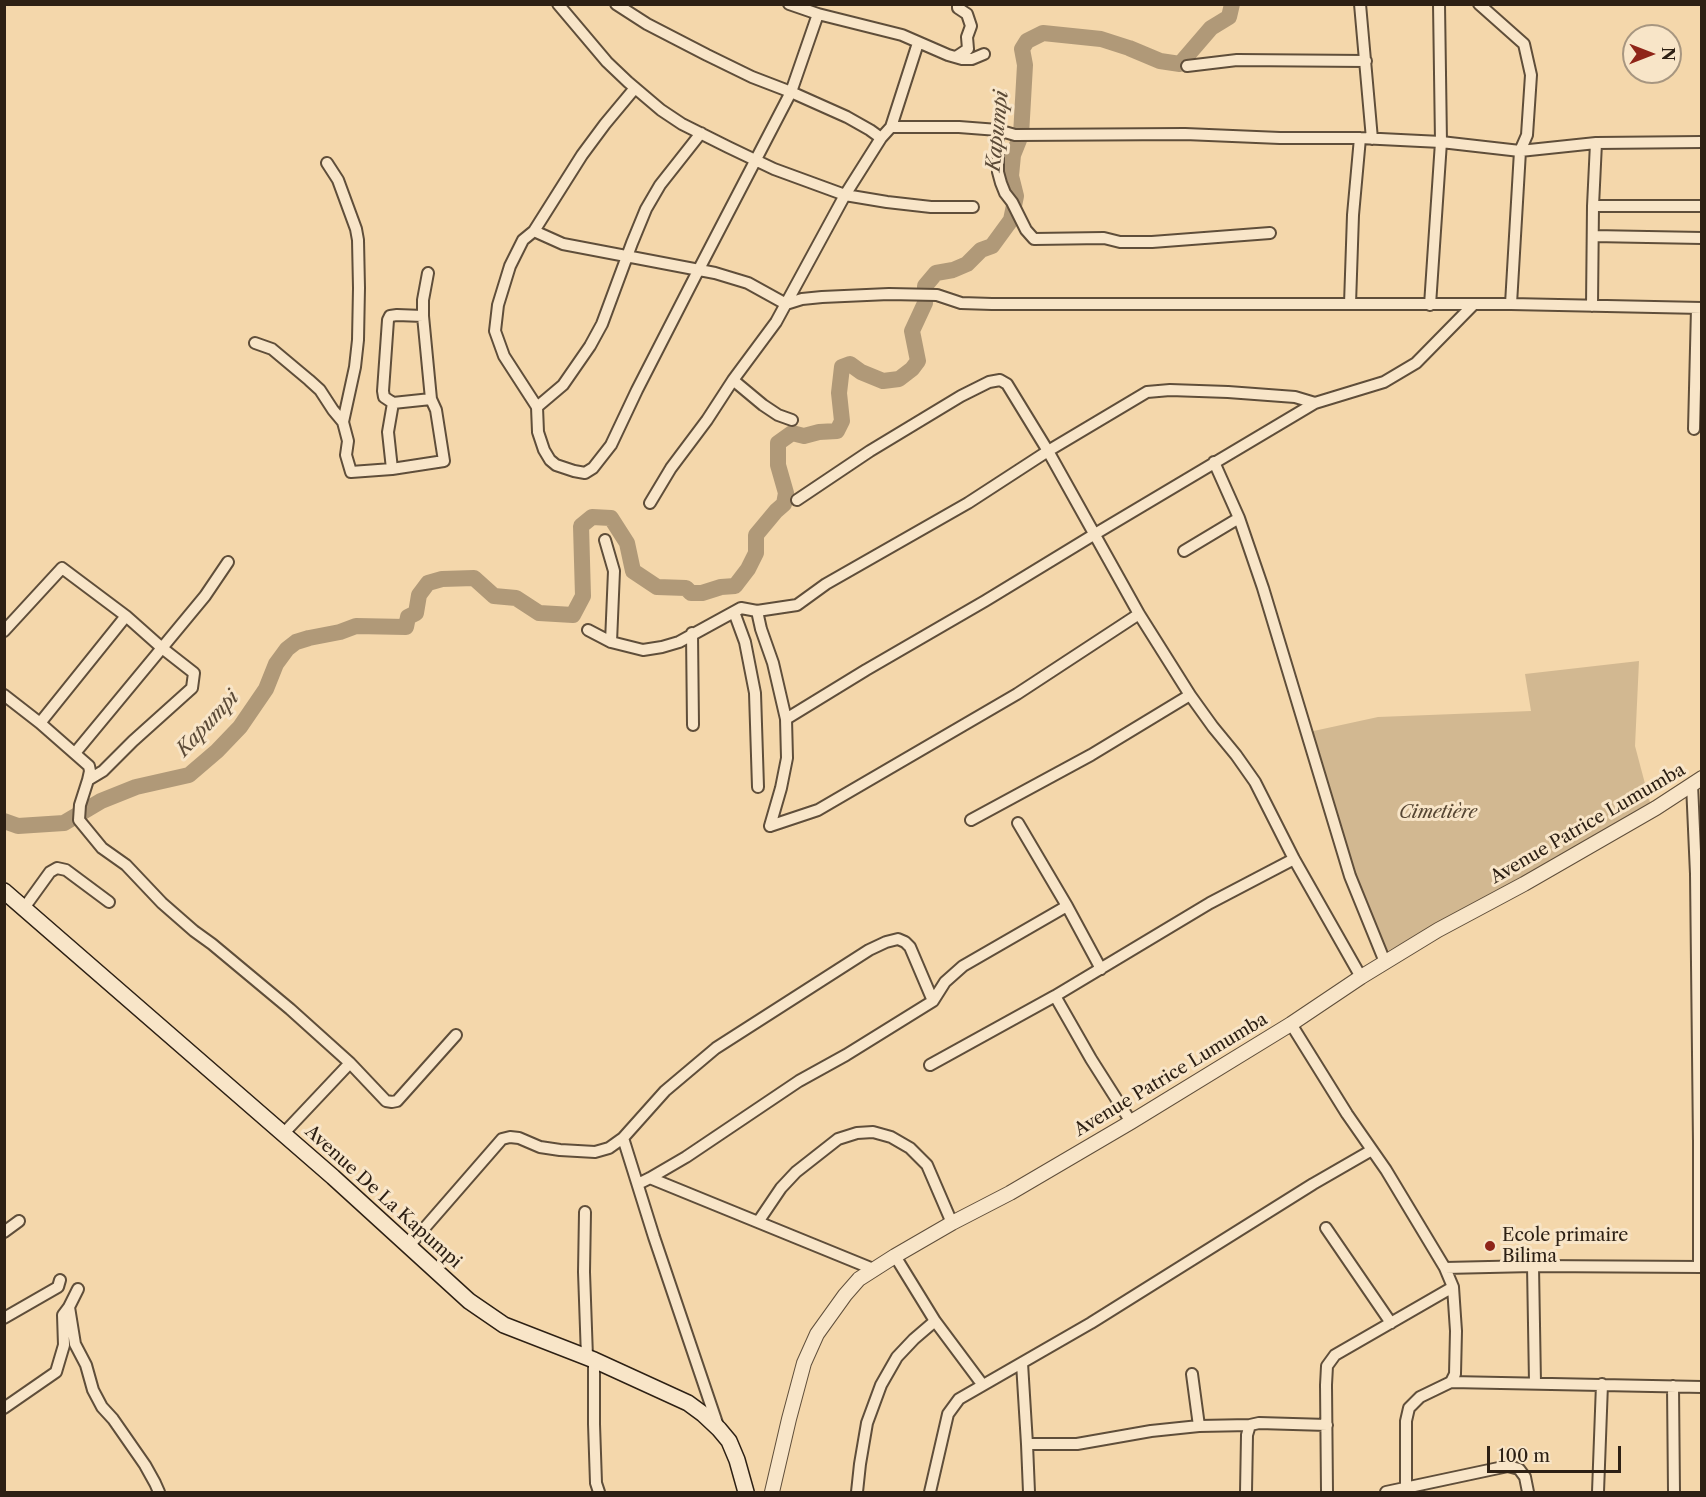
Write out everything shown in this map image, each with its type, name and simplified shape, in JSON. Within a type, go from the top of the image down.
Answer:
[{"type":"main road","name":"Avenue De La Kapumpi","points":[[4,891],[283,1134],[469,1301],[504,1325],[590,1358],[688,1403],[703,1414],[729,1442],[746,1492]]},
{"type":"street","points":[[558,4],[607,62],[635,88],[661,110],[700,134],[755,160],[845,195],[931,207],[972,207]]},
{"type":"street","points":[[616,4],[647,24],[707,55],[752,77],[847,117],[881,138]]},
{"type":"street","points":[[789,4],[818,14],[902,35],[956,57],[972,59],[984,54]]},
{"type":"street","points":[[956,57],[968,50],[967,37],[971,26],[967,14],[958,9],[958,4]]},
{"type":"street","points":[[1360,4],[1372,139]]},
{"type":"street","points":[[1430,305],[1441,142],[1439,4]]},
{"type":"street","points":[[1479,4],[1524,44],[1532,75],[1527,135],[1520,151],[1511,304]]},
{"type":"street","points":[[635,88],[582,155],[534,231],[523,240],[510,266],[498,305],[495,331],[504,356],[537,407],[538,432],[544,450],[556,465],[585,473],[593,468],[611,445],[637,390],[791,92],[818,14]]},
{"type":"street","points":[[650,502],[671,468],[776,322],[845,195],[881,138],[891,127],[918,43]]},
{"type":"street","points":[[1187,66],[1237,60],[1366,61]]},
{"type":"street","points":[[891,127],[959,126],[998,130],[1015,135],[1185,134],[1281,138],[1360,138],[1441,142],[1520,151],[1596,143],[1701,142]]},
{"type":"street","points":[[998,130],[998,172],[1001,183],[1026,230],[1034,239],[1104,238],[1120,242],[1152,242],[1270,233]]},
{"type":"street","points":[[537,407],[563,385],[590,346],[608,308],[646,209],[660,185],[700,134]]},
{"type":"street","points":[[1350,304],[1353,215],[1360,138]]},
{"type":"street","points":[[1592,306],[1596,143]]},
{"type":"street","points":[[327,162],[338,180],[354,222],[358,240],[358,340],[355,368],[343,422]]},
{"type":"street","points":[[1593,206],[1701,206]]},
{"type":"street","points":[[534,231],[564,244],[699,269],[748,284],[786,304],[802,299],[822,297],[910,294],[937,295],[961,303],[1511,304],[1699,308],[1694,429]]},
{"type":"street","points":[[1593,236],[1701,238]]},
{"type":"street","points":[[255,343],[272,349],[320,390],[343,422],[348,441],[346,455],[351,472],[392,469],[444,461],[436,410],[431,399],[423,316],[423,300],[428,273]]},
{"type":"street","points":[[786,718],[1315,403],[1384,382],[1416,363],[1473,305]]},
{"type":"street","points":[[423,316],[390,316],[383,391],[384,397],[393,403],[431,399]]},
{"type":"street","points":[[733,380],[770,410],[792,420]]},
{"type":"street","points":[[797,500],[870,451],[961,396],[989,382],[1000,380],[1007,384],[1048,451],[1139,614],[1190,695],[1255,782],[1294,859],[1361,977]]},
{"type":"street","points":[[588,630],[611,642],[643,650],[679,642],[741,608],[757,611],[797,605],[826,584],[968,503],[1048,451],[1147,392],[1170,390],[1228,392],[1295,397],[1315,403]]},
{"type":"street","points":[[392,469],[388,432],[393,403]]},
{"type":"street","points":[[1214,462],[1239,519],[1263,588],[1350,876],[1385,962]]},
{"type":"street","points":[[1184,551],[1239,519]]},
{"type":"street","points":[[605,540],[614,571],[611,642]]},
{"type":"street","points":[[75,753],[205,596],[228,562]]},
{"type":"street","points":[[4,631],[62,568],[126,616],[194,673],[192,688],[103,771],[88,780]]},
{"type":"street","points":[[757,611],[760,629],[773,663],[786,718],[786,758],[781,789],[770,826],[818,810],[1017,694],[1139,614]]},
{"type":"street","points":[[734,612],[745,642],[755,693],[758,787]]},
{"type":"street","points":[[40,723],[126,616]]},
{"type":"street","points":[[692,633],[693,725]]},
{"type":"street","points":[[4,695],[89,766],[88,780],[80,805],[80,820],[102,848],[126,865],[162,903],[194,932],[212,944],[290,1009],[350,1064],[386,1101],[398,1101],[456,1035]]},
{"type":"street","points":[[971,820],[1090,755],[1190,695]]},
{"type":"street","points":[[1446,1268],[1700,1267],[1697,781]]},
{"type":"street","name":"Avenue Patrice Lumumba","points":[[772,1492],[804,1362],[817,1334],[845,1294],[859,1279],[952,1223],[1131,1122],[1438,930],[1524,884],[1697,781]]},
{"type":"street","points":[[1018,824],[1101,969]]},
{"type":"street","points":[[930,1065],[1055,996],[1210,903],[1294,859]]},
{"type":"street","points":[[24,908],[50,872],[57,868],[66,870],[109,902]]},
{"type":"street","points":[[638,1184],[686,1156],[799,1081],[933,1001],[945,982],[963,966],[1067,906]]},
{"type":"street","points":[[408,1247],[502,1139],[519,1138],[540,1147],[595,1152],[609,1148],[622,1138],[664,1091],[716,1048],[869,950],[886,942],[898,939],[910,947],[933,1001]]},
{"type":"street","points":[[1055,996],[1131,1122]]},
{"type":"street","points":[[1291,1024],[1347,1114],[1386,1170],[1446,1268],[1453,1287],[1455,1308],[1456,1364],[1451,1382]]},
{"type":"street","points":[[283,1134],[350,1064]]},
{"type":"street","points":[[758,1222],[781,1188],[796,1172],[838,1139],[857,1132],[873,1132],[891,1137],[910,1148],[927,1165],[952,1223]]},
{"type":"street","points":[[622,1138],[719,1429]]},
{"type":"street","points":[[930,1492],[948,1414],[958,1399],[1091,1323],[1313,1184],[1372,1150]]},
{"type":"street","points":[[650,1178],[873,1269]]},
{"type":"street","points":[[585,1212],[584,1272],[595,1471],[599,1492]]},
{"type":"street","points":[[4,1232],[19,1221]]},
{"type":"street","points":[[1326,1228],[1391,1323]]},
{"type":"street","points":[[895,1256],[935,1321],[982,1384]]},
{"type":"street","points":[[1533,1266],[1535,1383]]},
{"type":"street","points":[[4,1318],[58,1287],[60,1280]]},
{"type":"street","points":[[1327,1492],[1327,1366],[1335,1355],[1453,1287]]},
{"type":"street","points":[[4,1408],[56,1372],[64,1345],[63,1316],[78,1289]]},
{"type":"street","points":[[69,1307],[75,1344],[86,1365],[93,1390],[102,1407],[145,1465],[159,1492]]},
{"type":"street","points":[[857,1492],[867,1423],[880,1384],[897,1357],[935,1321]]},
{"type":"street","points":[[1022,1363],[1029,1492]]},
{"type":"street","points":[[1192,1374],[1199,1425]]},
{"type":"street","points":[[1406,1487],[1406,1421],[1409,1407],[1420,1397],[1451,1382],[1701,1387]]},
{"type":"street","points":[[1598,1492],[1602,1384]]},
{"type":"street","points":[[1673,1386],[1674,1492]]},
{"type":"street","points":[[1027,1444],[1077,1443],[1199,1425],[1259,1423],[1327,1425]]},
{"type":"street","points":[[1246,1492],[1247,1434],[1250,1425]]},
{"type":"street","points":[[1386,1492],[1508,1466],[1519,1469],[1525,1477],[1528,1492]]},
{"type":"green space","name":"Cimetière","points":[[1639,661],[1635,746],[1652,810],[1382,954],[1309,732],[1378,717],[1531,711],[1525,674]]},
{"type":"waterway","name":"Kapumpi","points":[[4,821],[18,826],[64,823],[101,801],[136,787],[189,775],[240,727],[266,689],[276,664],[287,649],[296,642],[356,626],[406,627],[408,617],[416,613],[419,595],[428,583],[442,579],[474,578],[494,596],[516,598],[539,613],[573,615],[583,596],[581,526],[592,517],[611,518],[627,543],[633,571],[657,587],[686,588],[691,593],[702,593],[721,587],[735,586],[748,569],[756,553],[756,535],[784,504],[786,493],[778,465],[778,443],[792,433],[804,436],[837,431],[842,421],[839,393],[842,367],[850,364],[861,372],[883,381],[899,379],[912,369],[918,361],[912,331],[925,303],[925,286],[936,273],[953,270],[967,264],[981,250],[992,246],[1011,220],[1016,196],[1011,176],[1013,155],[1021,135],[1025,65],[1022,49],[1027,41],[1043,33],[1101,39],[1160,61],[1180,64],[1211,28],[1229,17],[1232,4]]},
{"type":"place","name":"Ecole primaire Bilima","points":[[1490,1246]]}]
